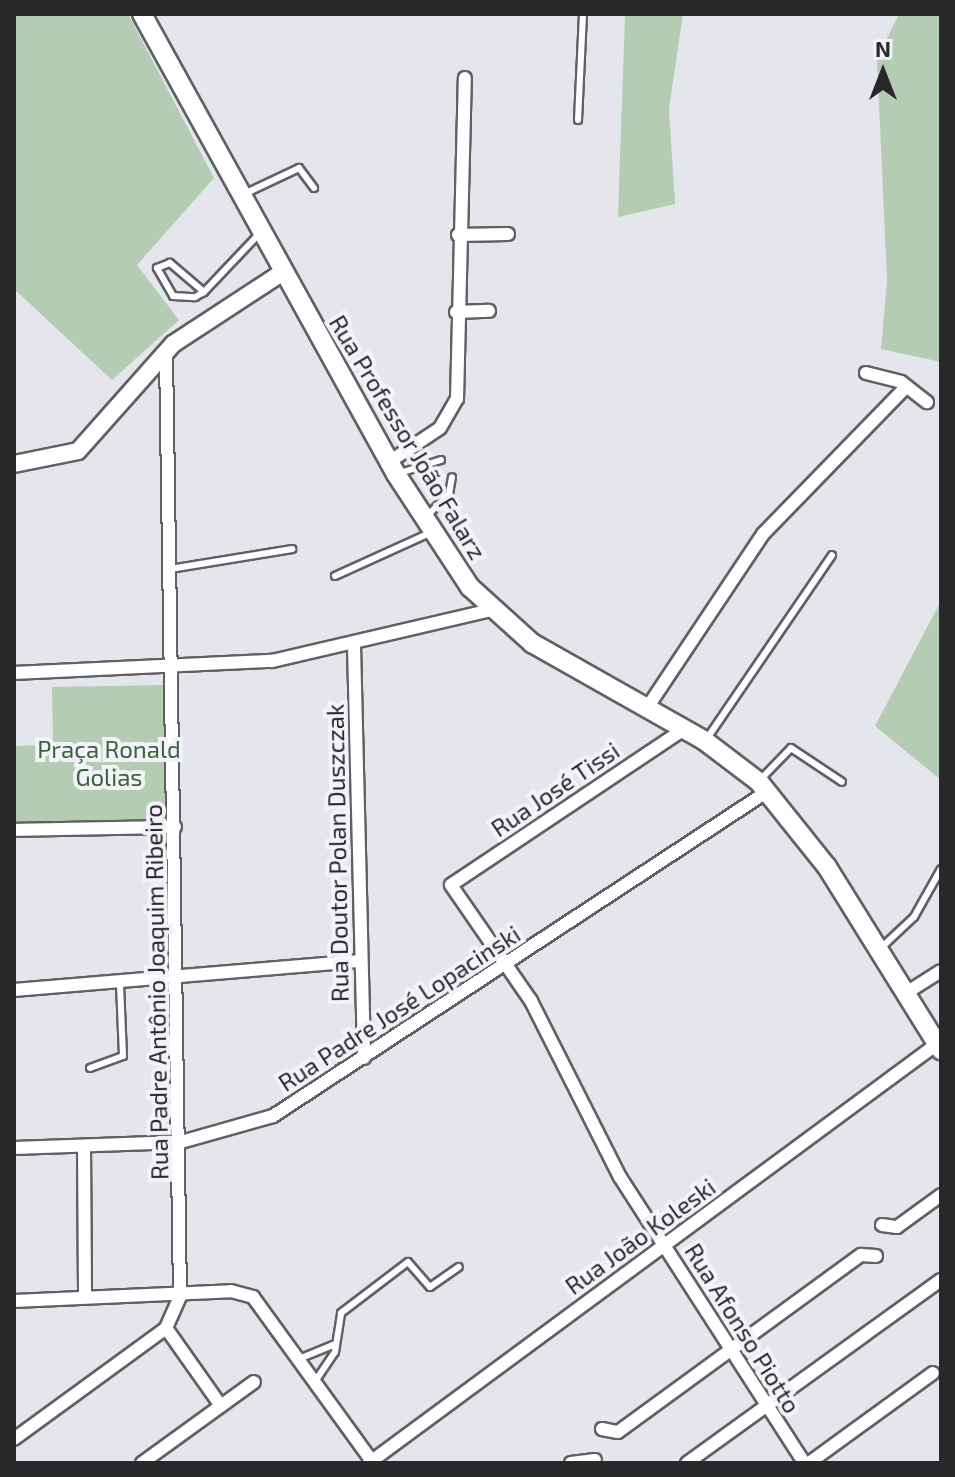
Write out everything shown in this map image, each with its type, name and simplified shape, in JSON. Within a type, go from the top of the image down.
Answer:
[{"type":"main road","name":"Rua Professor João Falarz","points":[[142,14],[392,468],[428,526],[491,610],[532,643],[705,741],[764,787],[879,949],[939,1047]]},
{"type":"street","points":[[392,468],[451,415],[460,371],[456,312],[465,78]]},
{"type":"street","points":[[458,235],[508,234]]},
{"type":"street","points":[[14,464],[62,458],[91,441],[166,351],[283,272]]},
{"type":"street","points":[[456,312],[489,311]]},
{"type":"street","name":"Rua Padre Antônio Joaquim Ribeiro","points":[[166,351],[181,1142],[180,1296]]},
{"type":"street","points":[[866,373],[907,386],[927,402]]},
{"type":"street","points":[[647,708],[763,534],[907,386]]},
{"type":"street","points":[[14,673],[172,670],[354,646],[491,610]]},
{"type":"street","name":"Rua Doutor Polan Duszczak","points":[[354,646],[364,1058]]},
{"type":"street","name":"Rua José Tissi","points":[[451,885],[684,729]]},
{"type":"street","name":"Rua Padre José Lopacinski","points":[[14,1148],[181,1142],[273,1116],[506,964],[764,787]]},
{"type":"street","points":[[14,830],[175,827]]},
{"type":"street","name":"Rua Afonso Piotto","points":[[451,885],[542,1019],[620,1177],[732,1346],[765,1407],[807,1463]]},
{"type":"street","points":[[14,990],[120,984],[361,961]]},
{"type":"street","points":[[906,993],[941,971]]},
{"type":"street","name":"Rua João Koleski","points":[[371,1462],[939,1047]]},
{"type":"street","points":[[84,1147],[85,1295]]},
{"type":"street","points":[[882,1225],[897,1227],[941,1195]]},
{"type":"street","points":[[602,1429],[618,1432],[861,1255],[876,1256]]},
{"type":"street","points":[[687,1463],[941,1280]]},
{"type":"street","points":[[14,1301],[85,1295],[180,1296],[231,1291],[253,1297],[301,1358],[371,1462]]},
{"type":"street","points":[[14,1439],[166,1328],[180,1296]]},
{"type":"street","points":[[166,1328],[221,1406]]},
{"type":"street","points":[[807,1463],[933,1373]]},
{"type":"street","points":[[142,1463],[254,1382]]},
{"type":"street","points":[[571,1463],[595,1460]]},
{"type":"lane","points":[[578,120],[583,14]]},
{"type":"lane","points":[[241,195],[292,169],[304,171],[314,188]]},
{"type":"lane","points":[[204,292],[170,263],[157,268],[173,296],[204,292],[261,232]]},
{"type":"lane","points":[[392,468],[441,460]]},
{"type":"lane","points":[[335,576],[428,526],[449,494],[452,477]]},
{"type":"lane","points":[[170,569],[292,549]]},
{"type":"lane","points":[[705,741],[832,555]]},
{"type":"lane","points":[[764,787],[784,748],[842,782]]},
{"type":"lane","points":[[879,949],[914,917],[941,869]]},
{"type":"lane","points":[[90,1068],[123,1056],[120,984]]},
{"type":"lane","points":[[316,1380],[336,1342],[341,1313],[408,1262],[430,1287],[459,1267]]},
{"type":"lane","points":[[301,1358],[336,1342]]},
{"type":"green space","points":[[14,14],[128,14],[214,178],[137,265],[179,320],[112,380],[14,289]]},
{"type":"green space","points":[[625,14],[683,14],[669,109],[675,204],[618,217]]},
{"type":"green space","points":[[899,14],[941,14],[941,362],[881,349],[887,281],[877,59]]},
{"type":"green space","points":[[941,601],[941,780],[875,726]]},
{"type":"green space","name":"Praça Ronald Golias","points":[[165,685],[168,820],[14,823],[14,746],[53,745],[52,687]]}]
